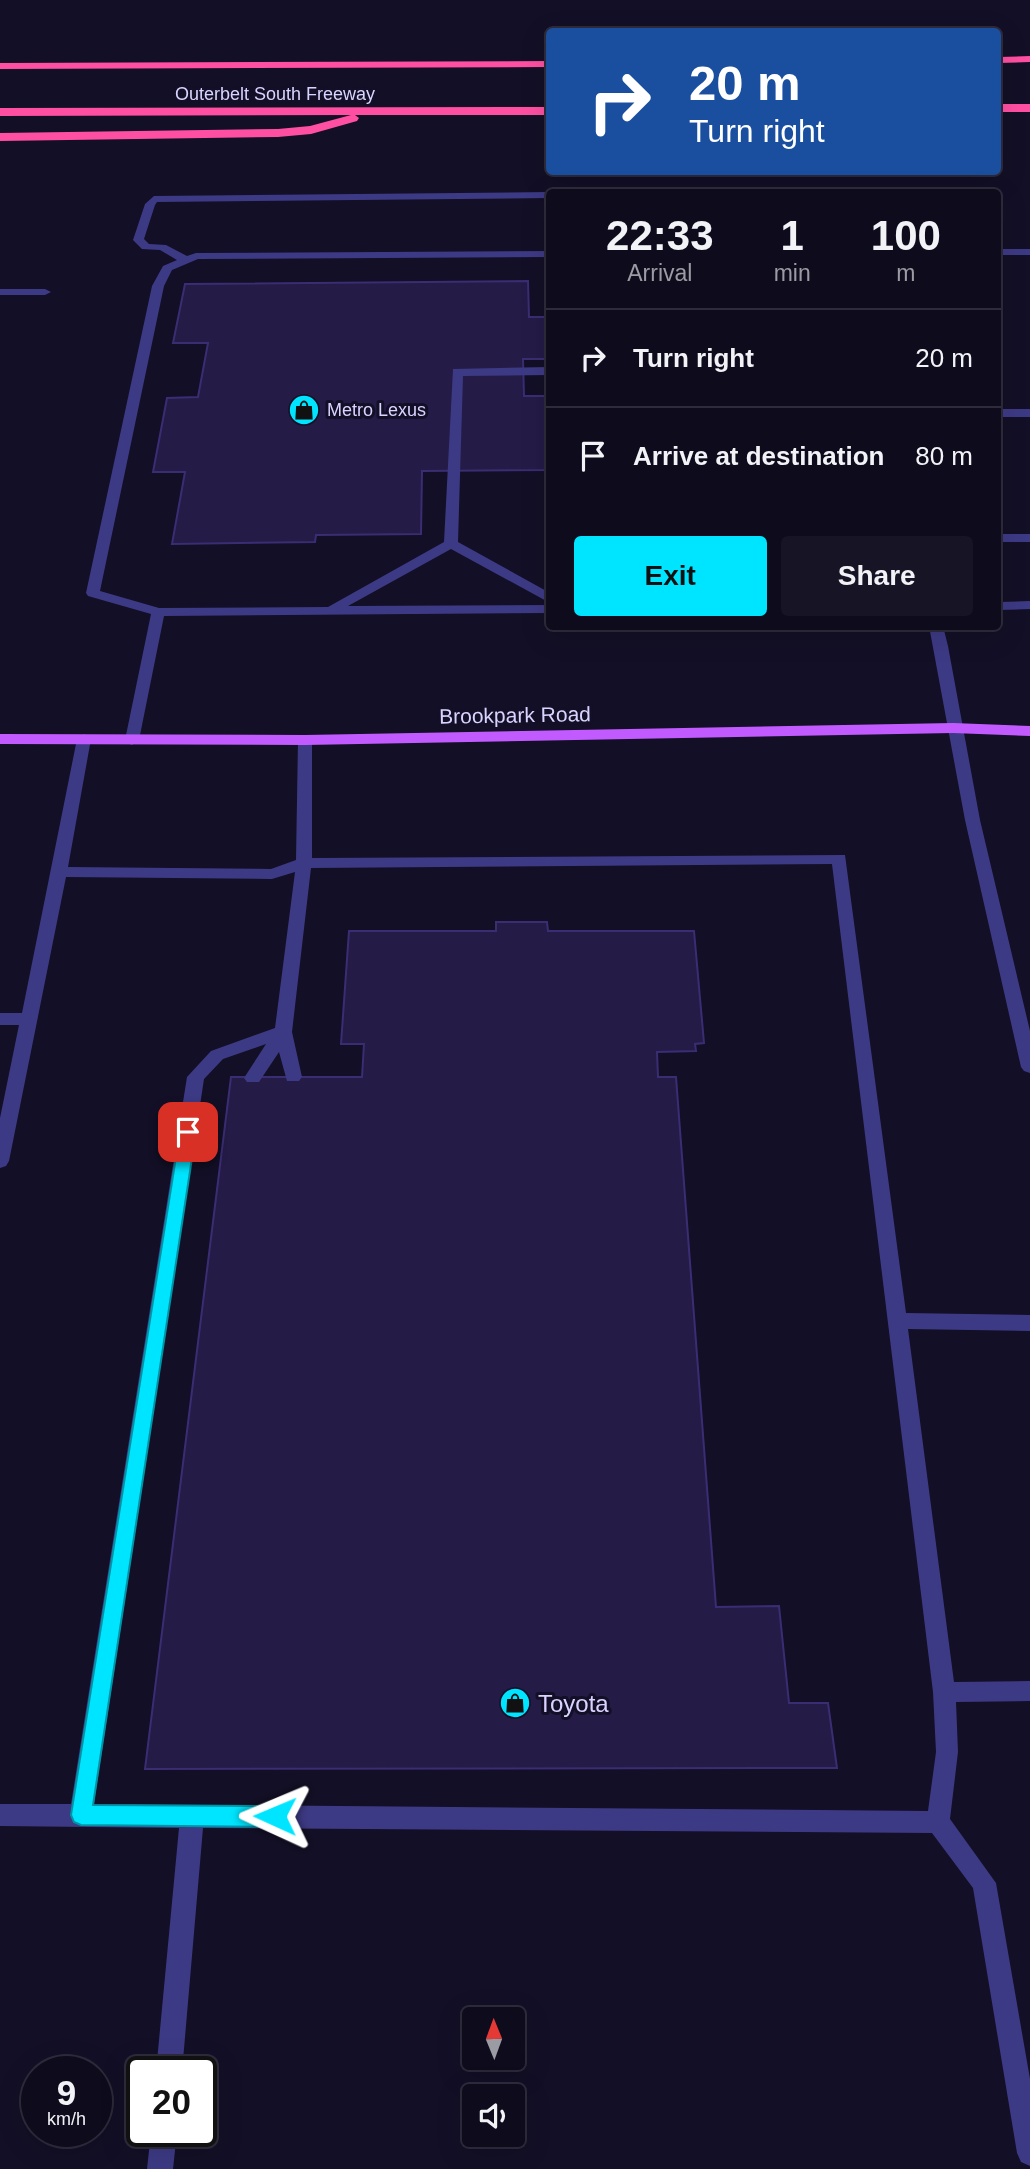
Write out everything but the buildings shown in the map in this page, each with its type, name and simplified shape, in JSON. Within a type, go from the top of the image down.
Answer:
[{"type":"highway","points":[[1001,62],[1030,61]]},
{"type":"highway","name":"Outerbelt South Freeway","points":[[0,66],[546,64]]},
{"type":"highway","points":[[1001,108],[1030,108]]},
{"type":"highway","name":"Outerbelt South Freeway","points":[[0,112],[546,111]]},
{"type":"highway","points":[[0,136],[278,133],[336,125],[366,112]]},
{"type":"main road","name":"Brookpark Road","points":[[0,739],[305,740],[953,729],[1030,731]]},
{"type":"street","points":[[186,260],[162,247],[146,247],[138,240],[154,199],[546,195]]},
{"type":"street","points":[[1001,252],[1030,252]]},
{"type":"street","points":[[546,254],[196,256],[167,268],[158,286],[93,593],[158,612],[546,609]]},
{"type":"street","points":[[0,292],[45,292]]},
{"type":"street","points":[[451,544],[457,372],[546,371]]},
{"type":"street","points":[[1001,413],[1030,413]]},
{"type":"street","points":[[1001,538],[1030,538]]},
{"type":"street","points":[[330,611],[451,544]]},
{"type":"street","points":[[451,544],[546,597]]},
{"type":"street","points":[[1001,606],[1030,605]]},
{"type":"street","points":[[132,740],[158,612]]},
{"type":"street","points":[[937,630],[946,665],[953,729],[1025,1022],[1030,1067]]},
{"type":"street","points":[[0,1161],[84,739]]},
{"type":"street","points":[[293,1077],[282,1032],[304,863],[305,740]]},
{"type":"street","points":[[58,873],[272,874],[304,863],[839,859],[944,1692],[947,1752],[938,1822],[984,1883],[1030,2153]]},
{"type":"street","points":[[0,1019],[29,1019]]},
{"type":"street","points":[[253,1078],[282,1032]]},
{"type":"street","points":[[81,1815],[196,1077],[217,1055],[282,1032]]},
{"type":"street","points":[[897,1321],[1030,1323]]},
{"type":"street","points":[[944,1692],[1030,1691]]},
{"type":"street","points":[[0,1815],[938,1822]]},
{"type":"street","points":[[170,2056],[192,1815]]},
{"type":"street","points":[[160,2169],[162,2147]]},
{"type":"place","name":"Metro Lexus","points":[[304,410]]},
{"type":"place","name":"Toyota","points":[[515,1703]]},
{"type":"route","points":[[188,1132],[81,1815],[275,1816]]}]
